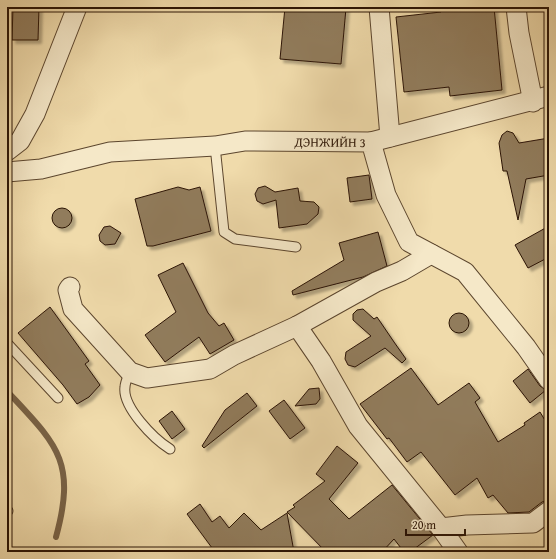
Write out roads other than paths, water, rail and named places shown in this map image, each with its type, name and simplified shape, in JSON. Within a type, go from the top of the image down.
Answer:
[{"type":"street","points":[[7,151],[20,141],[35,114],[77,7]]},
{"type":"street","points":[[379,7],[390,138]]},
{"type":"street","points":[[372,142],[541,99],[516,7]]},
{"type":"street","name":"ДЭНЖИЙН 3","points":[[7,172],[41,169],[110,152],[215,146],[245,141],[372,142],[386,195],[409,242],[465,272],[526,347],[549,380]]},
{"type":"street","points":[[70,287],[68,290],[73,309],[118,361],[130,372],[147,378],[210,369],[234,355],[297,326],[376,282],[402,271],[431,254]]},
{"type":"street","points":[[297,326],[321,361],[358,426],[442,528],[458,552]]},
{"type":"street","points":[[442,528],[467,525],[533,523],[549,511]]},
{"type":"lane","points":[[215,146],[224,232],[235,239],[296,247]]},
{"type":"lane","points":[[7,343],[58,398]]},
{"type":"lane","points":[[130,372],[125,388],[126,401],[141,423],[159,442],[170,449]]},
{"type":"waterway","points":[[7,391],[50,440],[58,455],[63,471],[64,489],[62,511],[56,537]]}]
